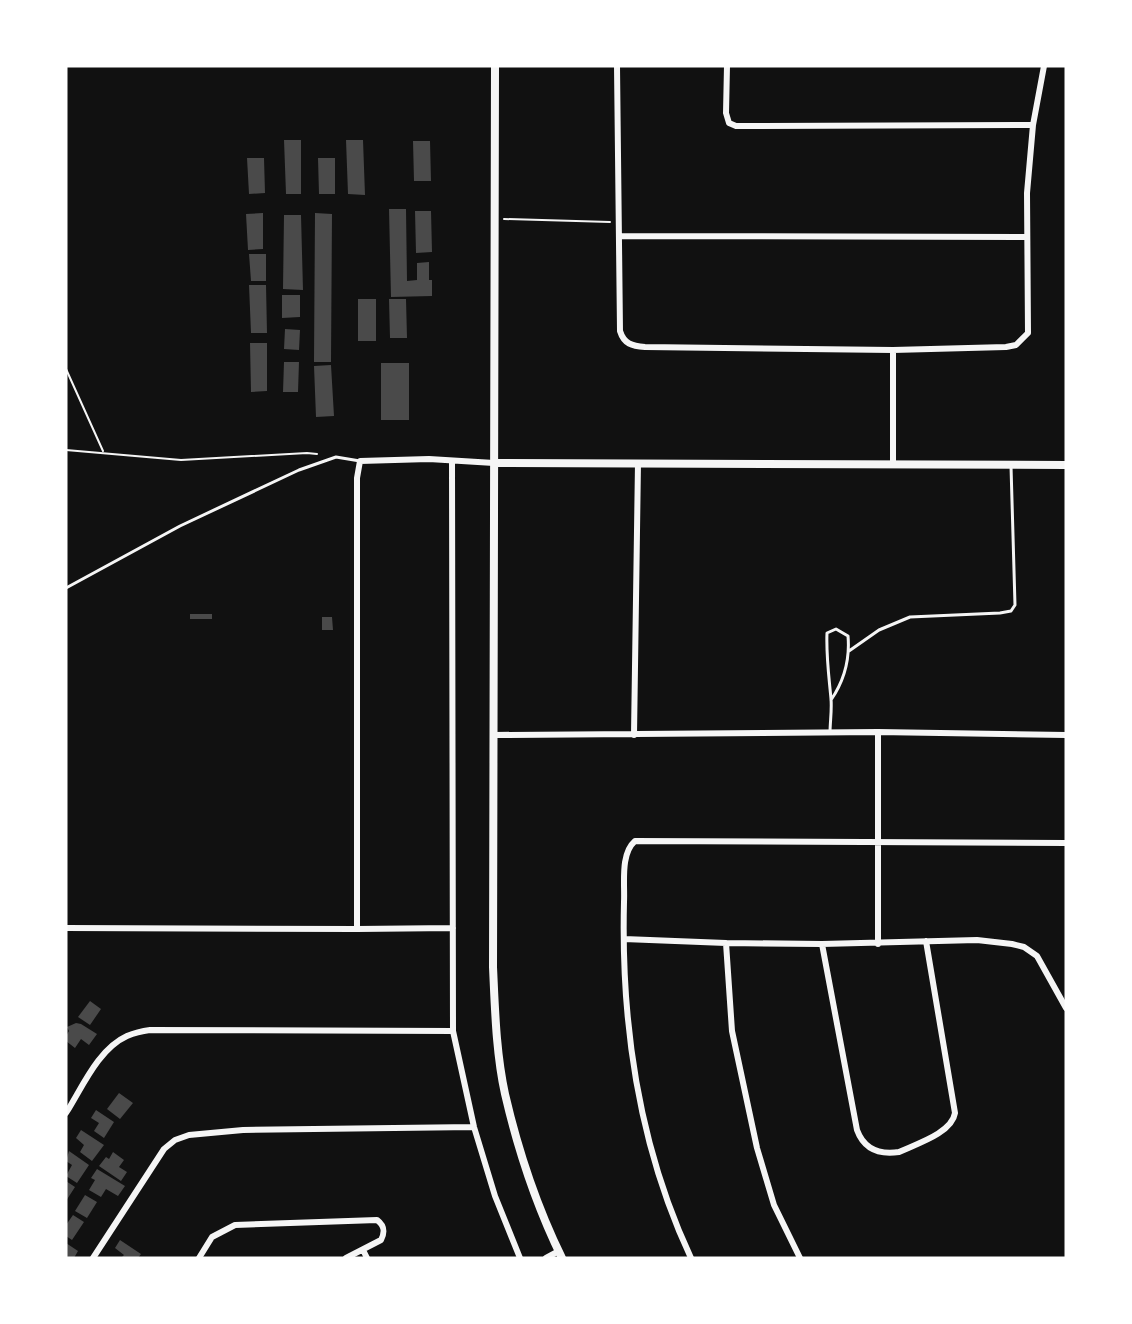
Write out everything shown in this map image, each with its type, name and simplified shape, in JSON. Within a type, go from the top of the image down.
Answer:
[{"type":"street","points":[[495,66],[493,967],[497,1036],[506,1094],[533,1188],[560,1255],[546,1258]]},
{"type":"street","points":[[617,66],[620,331],[625,341],[633,346],[893,350],[1006,347],[1021,341],[1028,333],[1026,237],[1033,125],[1044,66]]},
{"type":"street","points":[[727,66],[726,113],[729,123],[736,126],[1033,125]]},
{"type":"street","points":[[620,236],[1026,237]]},
{"type":"street","points":[[893,350],[894,464]]},
{"type":"street","points":[[357,929],[355,550],[356,488],[360,460],[1066,465]]},
{"type":"street","points":[[452,461],[453,1031],[474,1127],[495,1196],[520,1258]]},
{"type":"street","points":[[634,735],[638,463]]},
{"type":"street","points":[[494,735],[878,732],[1066,735]]},
{"type":"street","points":[[878,732],[878,944]]},
{"type":"street","points":[[691,1258],[678,1231],[663,1188],[636,1083],[628,1024],[624,939],[628,848],[635,841],[1066,843]]},
{"type":"street","points":[[66,928],[453,928]]},
{"type":"street","points":[[624,939],[822,944],[977,940],[1024,947],[1037,956],[1066,1008]]},
{"type":"street","points":[[822,944],[857,1130],[867,1147],[891,1153],[899,1152],[931,1137],[948,1127],[954,1119],[954,1106],[926,941]]},
{"type":"street","points":[[726,943],[732,1031],[757,1148],[774,1205],[800,1258]]},
{"type":"street","points":[[66,1113],[104,1055],[118,1041],[138,1032],[150,1030],[453,1031]]},
{"type":"street","points":[[93,1258],[164,1149],[182,1137],[243,1130],[474,1127]]},
{"type":"street","points":[[199,1258],[212,1237],[235,1225],[378,1220],[384,1230],[381,1240],[346,1258]]},
{"type":"street","points":[[363,1250],[368,1258]]},
{"type":"lane","points":[[66,588],[180,526],[298,470],[336,457],[360,460]]},
{"type":"lane","points":[[849,651],[879,630],[910,617],[1011,611],[1015,605],[1011,465]]},
{"type":"lane","points":[[830,733],[831,700],[827,633],[836,628],[848,636],[849,651],[840,687],[831,700]]},
{"type":"path","points":[[496,219],[619,222]]},
{"type":"path","points":[[66,369],[103,453]]},
{"type":"path","points":[[66,450],[181,460],[307,453],[336,457]]},
{"type":"building","points":[[284,140],[301,140],[301,194],[286,194]]},
{"type":"building","points":[[346,140],[363,140],[365,195],[348,194]]},
{"type":"building","points":[[413,141],[430,141],[431,181],[414,181]]},
{"type":"building","points":[[247,158],[264,158],[265,193],[249,194]]},
{"type":"building","points":[[318,158],[335,158],[335,194],[319,194]]},
{"type":"building","points":[[389,209],[406,209],[407,281],[417,280],[417,263],[429,262],[432,296],[391,297]]},
{"type":"building","points":[[415,211],[431,211],[432,252],[416,253]]},
{"type":"building","points":[[263,213],[263,249],[248,250],[246,214]]},
{"type":"building","points":[[315,213],[332,214],[331,362],[314,362]]},
{"type":"building","points":[[284,215],[301,215],[303,290],[283,289]]},
{"type":"building","points":[[249,254],[266,254],[266,281],[251,281]]},
{"type":"building","points":[[249,285],[266,285],[267,333],[251,333]]},
{"type":"building","points":[[282,295],[300,295],[300,317],[282,318]]},
{"type":"building","points":[[358,299],[376,299],[376,341],[358,341]]},
{"type":"building","points":[[389,299],[406,299],[407,338],[390,338]]},
{"type":"building","points":[[285,329],[300,330],[299,350],[284,349]]},
{"type":"building","points":[[250,343],[267,343],[267,391],[251,392]]},
{"type":"building","points":[[284,362],[299,362],[298,392],[283,392]]},
{"type":"building","points":[[381,363],[409,363],[409,420],[381,420]]},
{"type":"building","points":[[331,365],[334,416],[316,417],[314,366]]},
{"type":"building","points":[[190,614],[212,614],[212,619],[190,619]]},
{"type":"building","points":[[322,617],[332,617],[333,630],[322,630]]},
{"type":"building","points":[[90,1001],[101,1009],[90,1025],[78,1017]]},
{"type":"building","points":[[76,1023],[97,1034],[89,1045],[81,1039],[75,1048],[66,1041],[69,1031],[67,1027]]},
{"type":"building","points":[[119,1093],[133,1103],[120,1119],[107,1109]]},
{"type":"building","points":[[96,1110],[114,1122],[104,1138],[94,1131],[99,1123],[91,1118]]},
{"type":"building","points":[[81,1130],[104,1145],[92,1161],[80,1152],[84,1145],[76,1138]]},
{"type":"building","points":[[69,1151],[89,1165],[77,1183],[66,1176],[72,1165],[66,1161]]},
{"type":"building","points":[[113,1152],[124,1160],[119,1167],[127,1172],[121,1181],[99,1166],[106,1157],[109,1159]]},
{"type":"building","points":[[97,1169],[125,1186],[118,1196],[106,1189],[101,1197],[89,1190],[95,1180],[91,1178]]},
{"type":"building","points":[[66,1181],[75,1187],[66,1201]]},
{"type":"building","points":[[85,1195],[97,1202],[87,1218],[75,1211]]},
{"type":"building","points":[[73,1215],[84,1222],[72,1240],[66,1236],[66,1225]]},
{"type":"building","points":[[120,1240],[141,1254],[138,1258],[121,1258],[124,1255],[115,1248]]},
{"type":"building","points":[[66,1243],[78,1251],[74,1258],[66,1258]]}]
